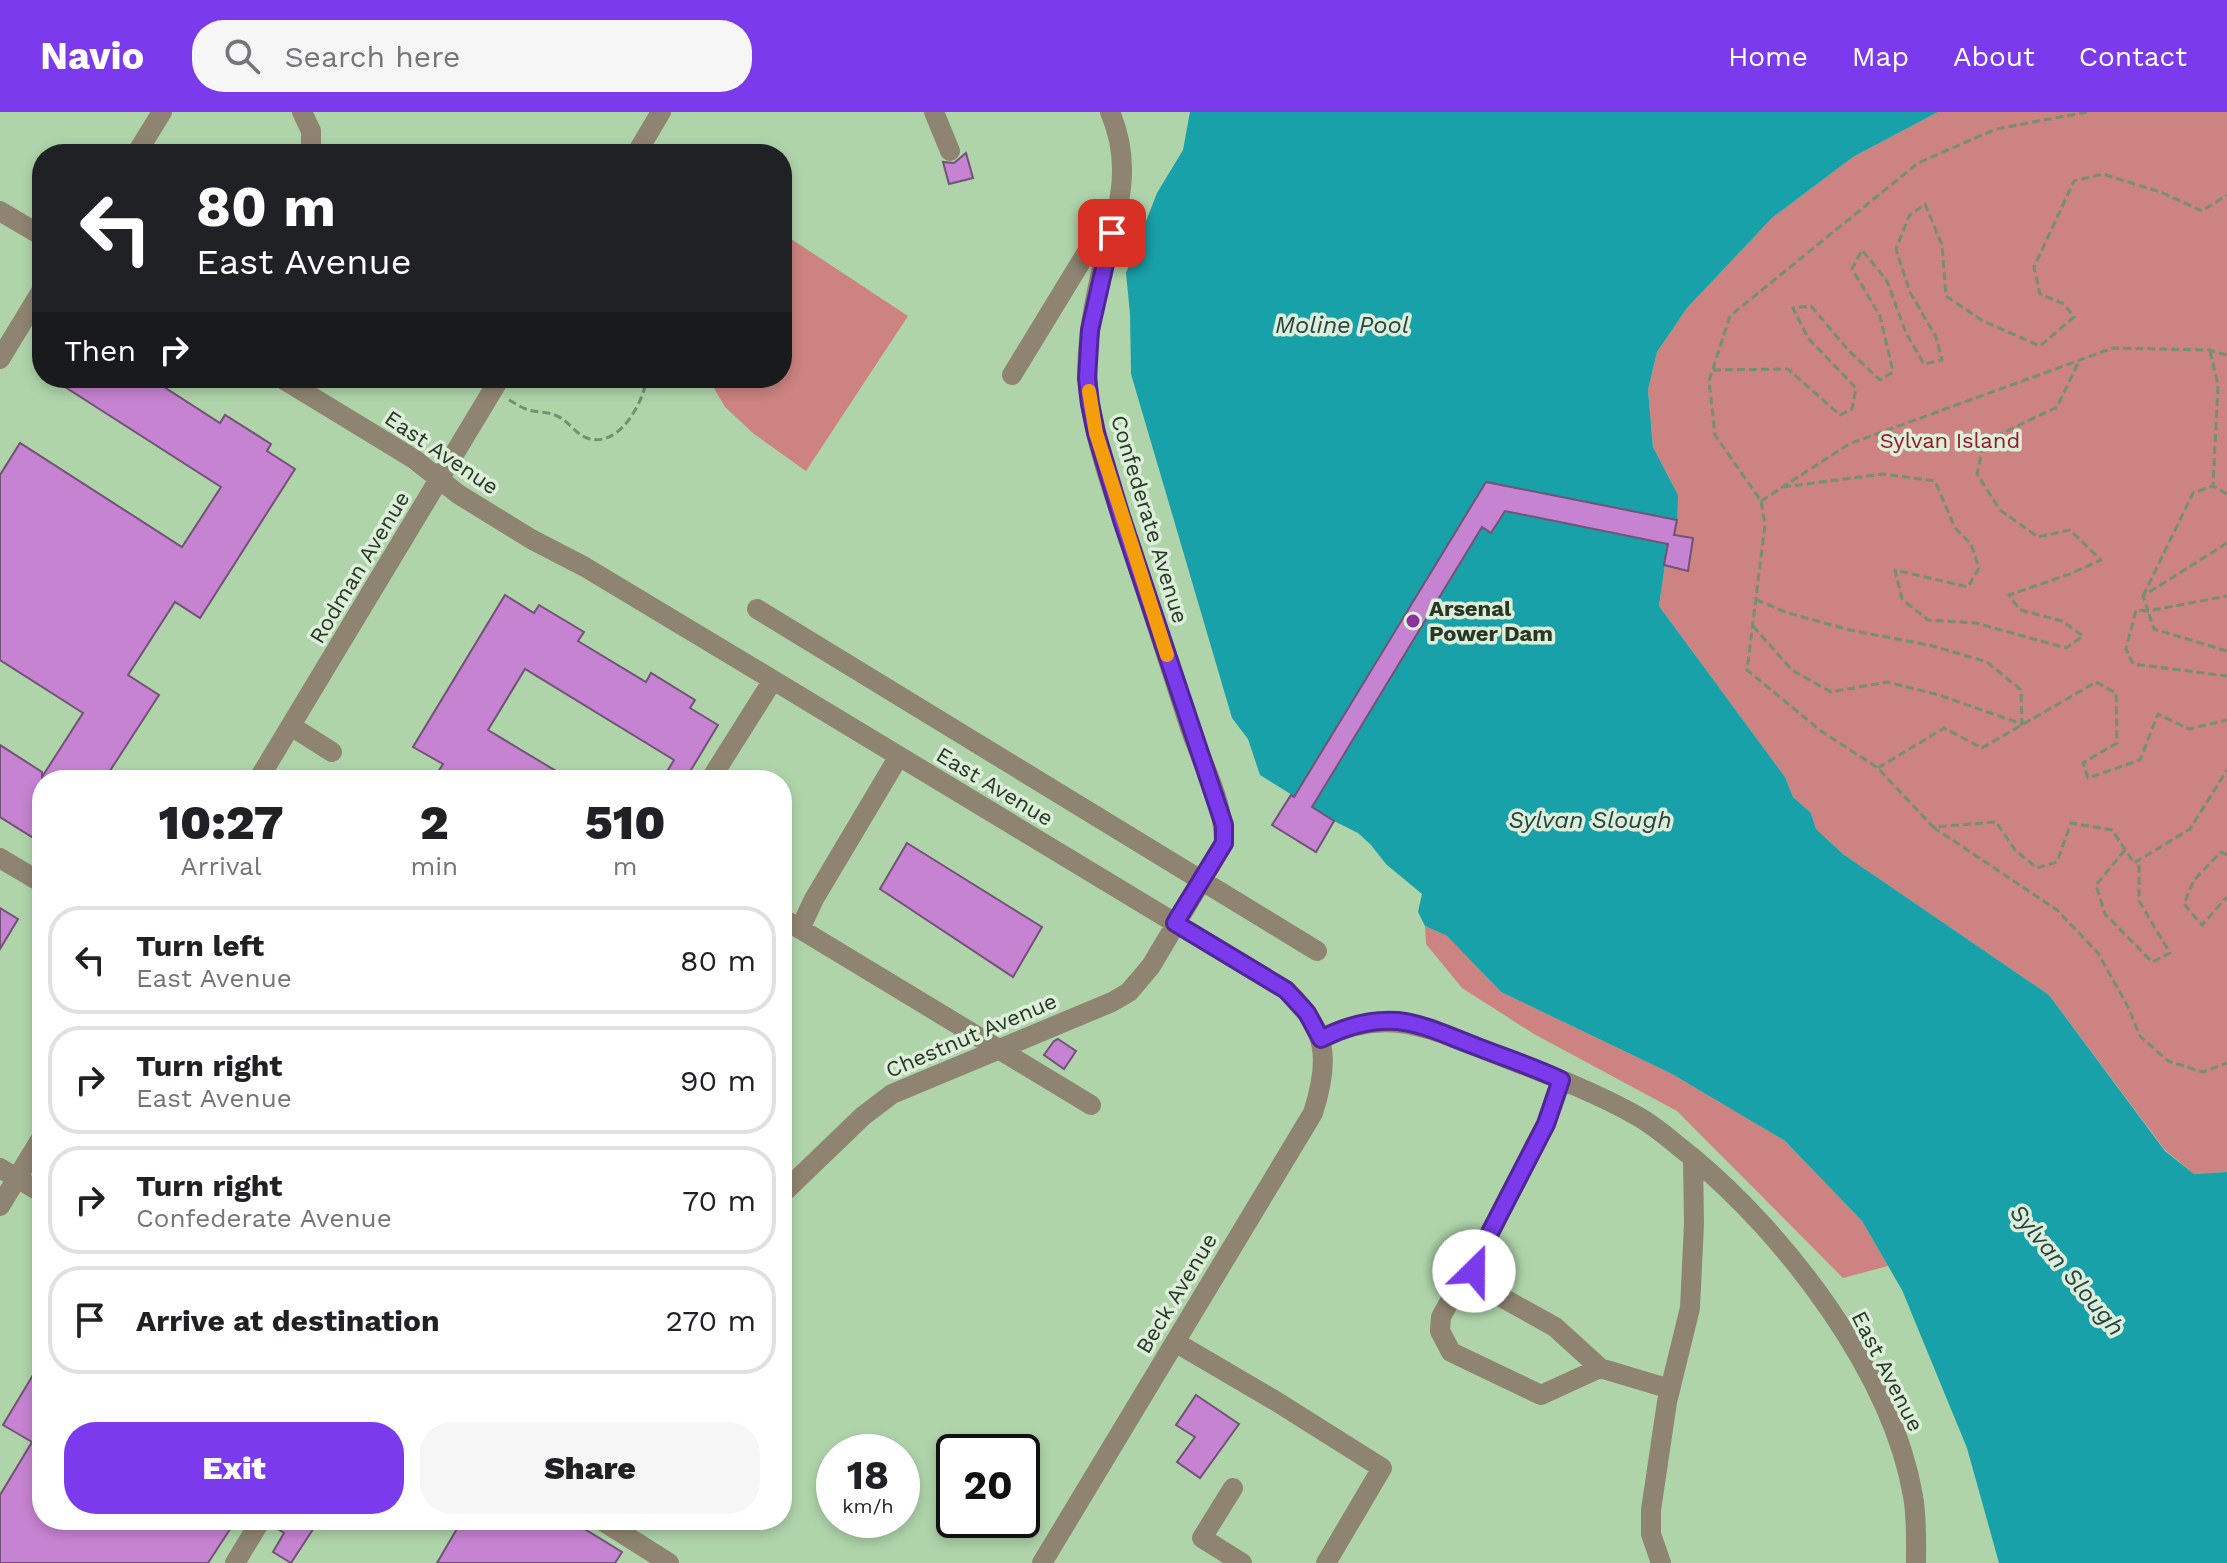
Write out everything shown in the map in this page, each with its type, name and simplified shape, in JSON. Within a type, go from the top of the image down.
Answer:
[{"type":"street","points":[[142,144],[162,112]]},
{"type":"street","points":[[302,112],[311,131],[311,144]]},
{"type":"street","points":[[642,144],[661,112]]},
{"type":"street","points":[[934,112],[950,151]]},
{"type":"street","name":"Confederate Avenue","points":[[1110,112],[1121,137],[1123,187],[1090,330],[1087,378],[1090,404],[1122,520],[1224,825],[1224,843],[1175,923]]},
{"type":"street","points":[[0,211],[32,230]]},
{"type":"street","points":[[1012,375],[1090,247],[1107,249]]},
{"type":"street","points":[[0,359],[32,306]]},
{"type":"street","name":"East Avenue","points":[[297,388],[414,459],[458,494],[531,539],[585,567],[1286,990],[1307,1013],[1321,1039],[1337,1030],[1378,1021],[1400,1021],[1430,1029],[1561,1080],[1639,1117],[1718,1178],[1783,1249],[1836,1318],[1860,1360],[1900,1445],[1913,1497],[1916,1563]]},
{"type":"street","name":"Rodman Avenue","points":[[264,770],[495,388]]},
{"type":"street","points":[[757,609],[1317,951]]},
{"type":"street","points":[[716,770],[773,680]]},
{"type":"street","points":[[291,726],[332,752]]},
{"type":"street","points":[[800,929],[899,756]]},
{"type":"street","points":[[0,858],[32,877]]},
{"type":"street","name":"Chestnut Avenue","points":[[792,1185],[892,1094],[1112,1002],[1129,992],[1151,966],[1175,923]]},
{"type":"street","points":[[792,924],[1091,1105]]},
{"type":"street","name":"Beck Avenue","points":[[1042,1563],[1313,1113],[1325,1071],[1325,1051],[1321,1039]]},
{"type":"street","points":[[1469,1289],[1480,1252],[1546,1124],[1561,1080]]},
{"type":"street","points":[[0,1206],[8,1173],[32,1148]]},
{"type":"street","points":[[1661,1563],[1651,1534],[1651,1510],[1670,1389],[1690,1308],[1693,1158]]},
{"type":"street","points":[[8,1173],[32,1187]]},
{"type":"street","points":[[1600,1368],[1541,1395],[1451,1352],[1440,1331],[1441,1317],[1451,1299],[1469,1289],[1485,1288],[1555,1327],[1600,1368],[1670,1389]]},
{"type":"street","points":[[1175,1342],[1382,1468],[1326,1563]]},
{"type":"street","points":[[1233,1488],[1202,1538],[1242,1563]]},
{"type":"street","points":[[235,1563],[255,1530]]},
{"type":"street","points":[[620,1530],[669,1563]]},
{"type":"street","points":[[629,1563],[640,1545]]},
{"type":"path","points":[[2087,112],[1996,129],[1918,163],[1730,316],[1709,381],[1715,435],[1761,501],[1765,525],[1747,670],[1821,731],[1878,768],[1933,827],[2057,910],[2098,953],[2140,1036],[2168,1061],[2203,1072],[2227,1063]]},
{"type":"path","points":[[1713,370],[1788,369],[1840,415],[1852,409],[1856,388],[1808,338],[1793,308],[1811,306],[1849,351],[1880,380],[1893,372],[1880,316],[1852,269],[1862,250],[1887,281],[1906,333],[1924,364],[1942,360],[1936,337],[1910,292],[1896,249],[1909,216],[1925,204],[1942,245],[1946,296],[1983,321],[2040,346],[2074,317],[2064,304],[2040,294],[2034,267],[2074,181],[2103,174],[2163,193],[2202,211],[2227,195]]},
{"type":"path","points":[[1761,501],[1849,444],[2113,348],[2209,350],[2227,355]]},
{"type":"path","points":[[2209,350],[2218,385],[2213,486]]},
{"type":"path","points":[[1783,487],[1883,474],[1935,481],[1955,528],[1971,544],[1979,568],[1968,587],[1895,570],[1902,599],[1928,620],[1976,623],[2066,648],[2083,636],[2062,621],[2020,610],[2009,595],[2101,560],[2070,530],[2038,537],[2000,510],[1977,474],[1984,442],[2057,407],[2079,361]]},
{"type":"path","points":[[502,388],[526,409],[556,415],[583,437],[595,440],[613,434],[627,423],[644,388]]},
{"type":"path","points":[[2227,494],[2213,486],[2193,493],[2143,596],[2154,629],[2227,651]]},
{"type":"path","points":[[2143,596],[2227,543]]},
{"type":"path","points":[[2227,596],[2148,611],[2136,610],[2126,649],[2133,664],[2227,676]]},
{"type":"path","points":[[1756,600],[1788,613],[1850,630],[1933,646],[1987,662],[2021,690],[2022,724]]},
{"type":"path","points":[[1753,626],[1792,670],[1831,692],[1887,682],[1939,695],[2022,724]]},
{"type":"path","points":[[1878,768],[1944,728],[1982,748],[2096,682],[2116,693],[2117,743],[2083,763],[2088,778],[2140,760],[2158,714],[2189,729],[2227,720]]},
{"type":"path","points":[[1933,827],[1996,822],[2015,850],[2037,868],[2057,862],[2071,823],[2112,830],[2134,863],[2190,829],[2227,770]]},
{"type":"path","points":[[2125,850],[2096,885],[2105,914],[2152,962],[2170,953],[2139,901],[2139,860]]},
{"type":"path","points":[[2227,855],[2221,852],[2194,880],[2184,904],[2202,925],[2227,897]]},
{"type":"green space","name":"Sylvan Island","points":[[1938,112],[2227,112],[2227,1172],[2194,1174],[2165,1150],[2049,995],[1843,854],[1816,829],[1811,813],[1793,797],[1785,777],[1659,606],[1678,495],[1653,447],[1648,390],[1657,352],[1687,308],[1772,218],[1853,157]]},
{"type":"green space","points":[[792,240],[908,316],[806,471],[754,434],[725,407],[714,388],[792,388]]},
{"type":"green space","points":[[1425,926],[1447,936],[1501,992],[1672,1074],[1785,1141],[1862,1221],[1888,1266],[1843,1278],[1677,1111],[1534,1034],[1462,988],[1426,944]]},
{"type":"water","points":[[1190,112],[1938,112],[1853,157],[1772,218],[1687,308],[1657,352],[1648,390],[1653,447],[1678,495],[1677,520],[1668,544],[1659,606],[1785,777],[1793,797],[1811,813],[1816,829],[1843,854],[2049,995],[2165,1151],[2194,1174],[2227,1172],[2227,1563],[1999,1563],[1967,1448],[1902,1290],[1862,1221],[1785,1141],[1672,1074],[1501,992],[1447,936],[1425,926],[1418,912],[1422,894],[1334,821],[1260,775],[1248,739],[1232,718],[1131,374],[1126,273],[1157,193],[1183,150]]},
{"type":"pier","points":[[1334,821],[1358,833],[1386,864],[1385,868],[1332,824]]},
{"type":"building","points":[[966,153],[973,178],[949,184],[943,162],[954,163]]},
{"type":"building","points":[[67,388],[166,388],[220,423],[225,415],[271,444],[267,451],[295,469],[200,618],[175,602],[128,675],[159,695],[110,770],[46,770],[83,713],[0,660],[0,475],[20,443],[182,547],[221,487]]},
{"type":"building","name":"Arsenal Power Dam","points":[[1486,482],[1677,520],[1674,535],[1693,538],[1688,571],[1664,565],[1668,544],[1505,511],[1491,533],[1482,527],[1312,807],[1334,821],[1316,852],[1272,825],[1291,795],[1294,797]]},
{"type":"building","points":[[505,595],[534,613],[539,605],[584,632],[578,641],[646,682],[651,673],[695,700],[690,708],[718,725],[691,770],[668,770],[674,760],[525,669],[488,730],[554,770],[439,770],[443,764],[413,747]]},
{"type":"building","points":[[0,745],[39,770],[32,770],[32,837],[0,817]]},
{"type":"building","points":[[907,843],[1042,927],[1013,977],[880,889]]},
{"type":"building","points":[[0,908],[18,919],[0,949]]},
{"type":"building","points":[[1058,1039],[1076,1051],[1064,1069],[1044,1055]]},
{"type":"building","points":[[32,1377],[32,1442],[3,1425]]},
{"type":"building","points":[[1196,1395],[1239,1424],[1200,1478],[1177,1462],[1195,1437],[1176,1425]]},
{"type":"building","points":[[32,1442],[32,1530],[229,1530],[208,1563],[0,1563],[0,1495]]},
{"type":"building","points":[[279,1530],[312,1530],[291,1563],[273,1552],[284,1533]]},
{"type":"building","points":[[456,1530],[586,1530],[622,1552],[615,1563],[437,1563]]},
{"type":"slow traffic","points":[[1089,391],[1096,433],[1167,655]]},
{"type":"place","name":"Arsenal Power Dam","points":[[1413,621]]},
{"type":"route","points":[[1112,233],[1090,330],[1087,378],[1090,404],[1122,520],[1197,748],[1218,799],[1224,825],[1224,843],[1213,865],[1175,923],[1286,990],[1307,1013],[1321,1039],[1337,1030],[1378,1021],[1400,1021],[1430,1029],[1561,1080],[1546,1124],[1480,1252],[1474,1271]]},
{"type":"water label","name":"Moline Pool","points":[[1342,325]]},
{"type":"water label","name":"Sylvan Slough","points":[[1590,820]]},
{"type":"water label","name":"Sylvan Slough","points":[[2067,1270]]}]
